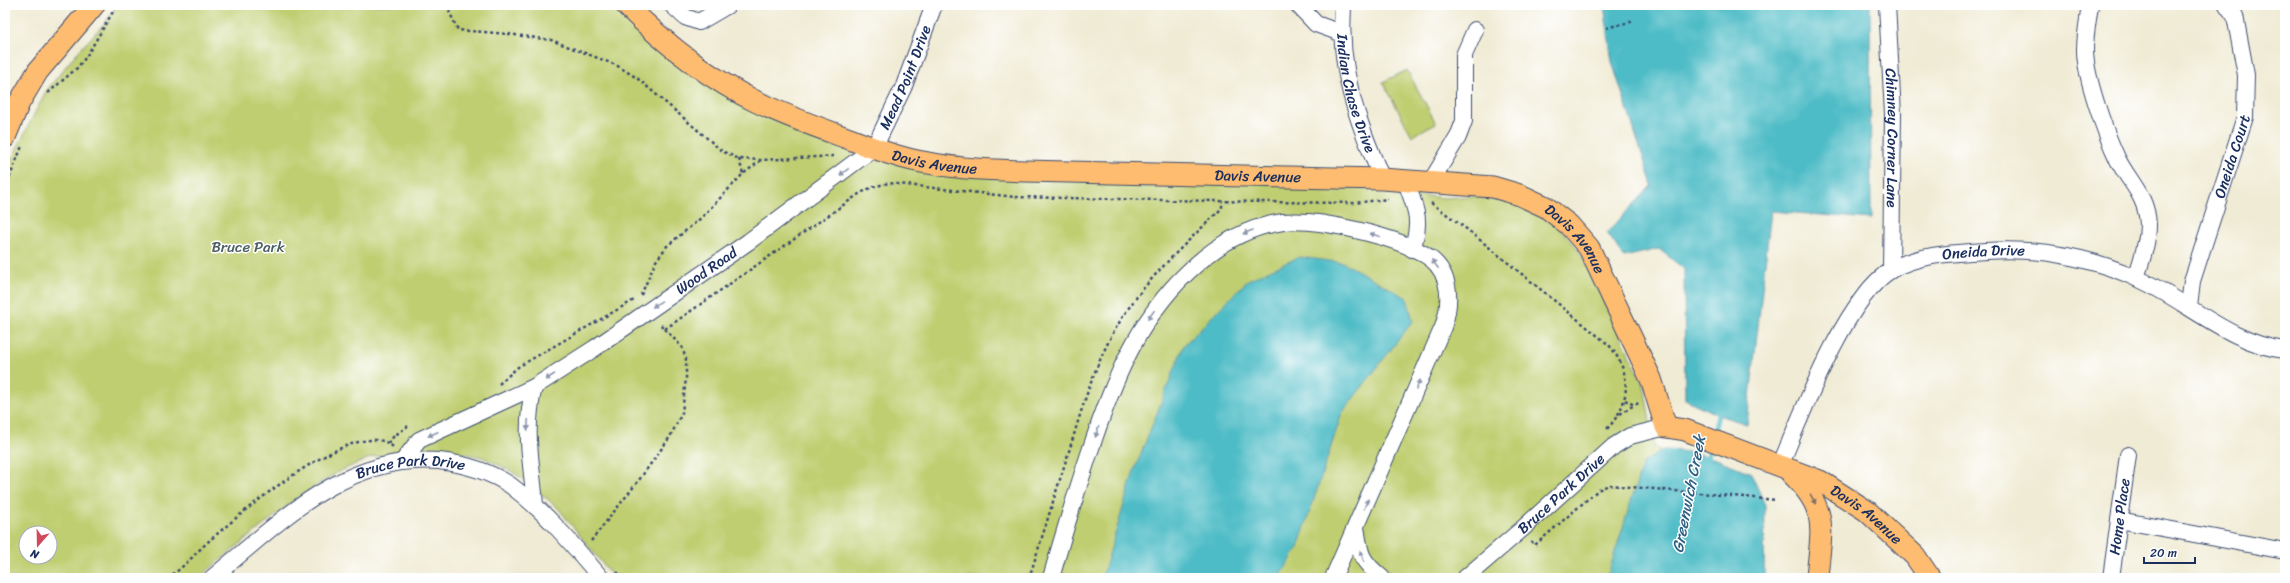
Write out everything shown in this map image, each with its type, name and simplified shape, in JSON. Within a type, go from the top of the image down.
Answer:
[{"type":"main road","points":[[14,141],[19,103],[38,71],[94,5]]},
{"type":"main road","name":"Davis Avenue","points":[[626,5],[660,36],[716,79],[763,105],[874,148],[927,163],[976,170],[1382,179],[1409,189],[1430,183],[1493,187],[1520,195],[1546,207],[1569,225],[1589,248],[1676,428],[1752,454],[1784,468],[1820,481],[1867,511],[1915,556],[1930,578]]},
{"type":"main road","name":"Davis Avenue","points":[[1784,468],[1808,489],[1816,502],[1820,515],[1817,578]]},
{"type":"street","points":[[672,5],[685,17],[699,22],[728,5]]},
{"type":"street","name":"Mead Point Drive","points":[[874,148],[904,86],[934,5]]},
{"type":"street","points":[[1298,5],[1316,24],[1341,33]]},
{"type":"street","name":"Indian Chase Drive","points":[[1343,5],[1341,33],[1347,83],[1362,130],[1382,179]]},
{"type":"street","name":"Chimney Corner Lane","points":[[1887,5],[1894,114],[1891,270]]},
{"type":"street","points":[[2090,5],[2085,52],[2092,85],[2107,135],[2119,162],[2140,192],[2148,225],[2136,278]]},
{"type":"street","name":"Oneida Court","points":[[2189,306],[2192,281],[2245,117],[2246,75],[2235,16],[2227,5]]},
{"type":"street","points":[[1430,183],[1458,137],[1464,121],[1464,55],[1475,30]]},
{"type":"street","name":"Wood Road","points":[[403,461],[419,440],[534,387],[595,348],[748,242],[874,148]]},
{"type":"street","points":[[1409,189],[1417,215],[1418,231],[1412,249]]},
{"type":"street","points":[[1051,578],[1107,402],[1124,359],[1141,329],[1161,300],[1188,272],[1233,237],[1260,227],[1283,222],[1307,221],[1374,234],[1412,249],[1430,259],[1444,276],[1449,295],[1448,312],[1333,578]]},
{"type":"street","name":"Oneida Drive","points":[[1784,468],[1831,352],[1854,310],[1867,292],[1891,270],[1928,257],[1954,253],[2021,250],[2059,254],[2112,269],[2136,278],[2189,306],[2256,345],[2285,350]]},
{"type":"street","points":[[534,387],[529,408],[528,447],[535,506]]},
{"type":"street","name":"Bruce Park Drive","points":[[1465,578],[1522,530],[1614,446],[1630,436],[1676,428]]},
{"type":"street","name":"Home Place","points":[[2111,578],[2128,456]]},
{"type":"street","name":"Bruce Park Drive","points":[[212,578],[305,502],[341,480],[370,468],[403,461],[425,460],[469,466],[487,473],[509,485],[535,506],[601,578]]},
{"type":"street","points":[[2119,520],[2285,551]]},
{"type":"street","points":[[1356,527],[1360,551],[1365,563],[1382,578]]},
{"type":"path","points":[[46,95],[77,68],[86,57],[117,5]]},
{"type":"path","points":[[446,5],[458,30],[508,34],[551,40],[616,64],[638,78],[722,151],[739,159],[761,160],[841,155]]},
{"type":"path","points":[[1606,28],[1634,22]]},
{"type":"path","points":[[5,189],[14,141]]},
{"type":"path","points":[[739,159],[743,174]]},
{"type":"path","points":[[494,388],[518,367],[554,345],[640,298],[656,261],[667,246],[706,213],[743,174],[761,160]]},
{"type":"path","points":[[665,329],[872,186],[889,183],[1014,197],[1354,203],[1409,189],[1464,227],[1609,345],[1617,354],[1625,375],[1625,400],[1620,414]]},
{"type":"path","points":[[590,540],[640,480],[670,437],[682,413],[686,378],[686,359],[682,347],[656,319]]},
{"type":"path","points":[[1625,400],[1634,405]]},
{"type":"path","points":[[1604,432],[1620,414],[1634,405],[1641,403]]},
{"type":"path","points":[[388,443],[394,436],[410,426]]},
{"type":"path","points":[[167,578],[211,539],[317,458],[351,443],[371,439],[388,443],[403,461]]},
{"type":"path","points":[[1527,536],[1535,545],[1598,490],[1609,485],[1777,500]]},
{"type":"green space","name":"Bruce Park","points":[[118,5],[614,5],[649,40],[894,161],[1372,189],[1443,198],[1473,196],[1526,206],[1559,227],[1577,248],[1592,275],[1644,386],[1654,446],[1675,461],[1664,578],[614,578],[558,508],[525,480],[509,470],[482,457],[454,452],[424,450],[372,457],[338,472],[297,498],[198,578],[5,578],[5,172],[46,91],[75,55],[102,26]]},
{"type":"green space","points":[[1407,70],[1436,123],[1412,136],[1383,82]]},
{"type":"water","points":[[1604,5],[1870,5],[1871,219],[1771,211],[1747,424],[1718,415],[1685,399],[1684,269],[1659,249],[1624,257],[1607,233],[1652,185],[1612,62]]},
{"type":"water","points":[[1299,257],[1344,263],[1407,298],[1413,321],[1342,413],[1298,548],[1279,578],[1102,578],[1134,471],[1184,345],[1248,280]]},
{"type":"water","points":[[1663,450],[1675,450],[1698,454],[1751,473],[1765,505],[1764,578],[1607,578],[1643,463]]},
{"type":"waterway","name":"Greenwich Creek","points":[[1713,436],[1718,415]]},
{"type":"waterway","name":"Greenwich Creek","points":[[1707,461],[1711,444]]}]
